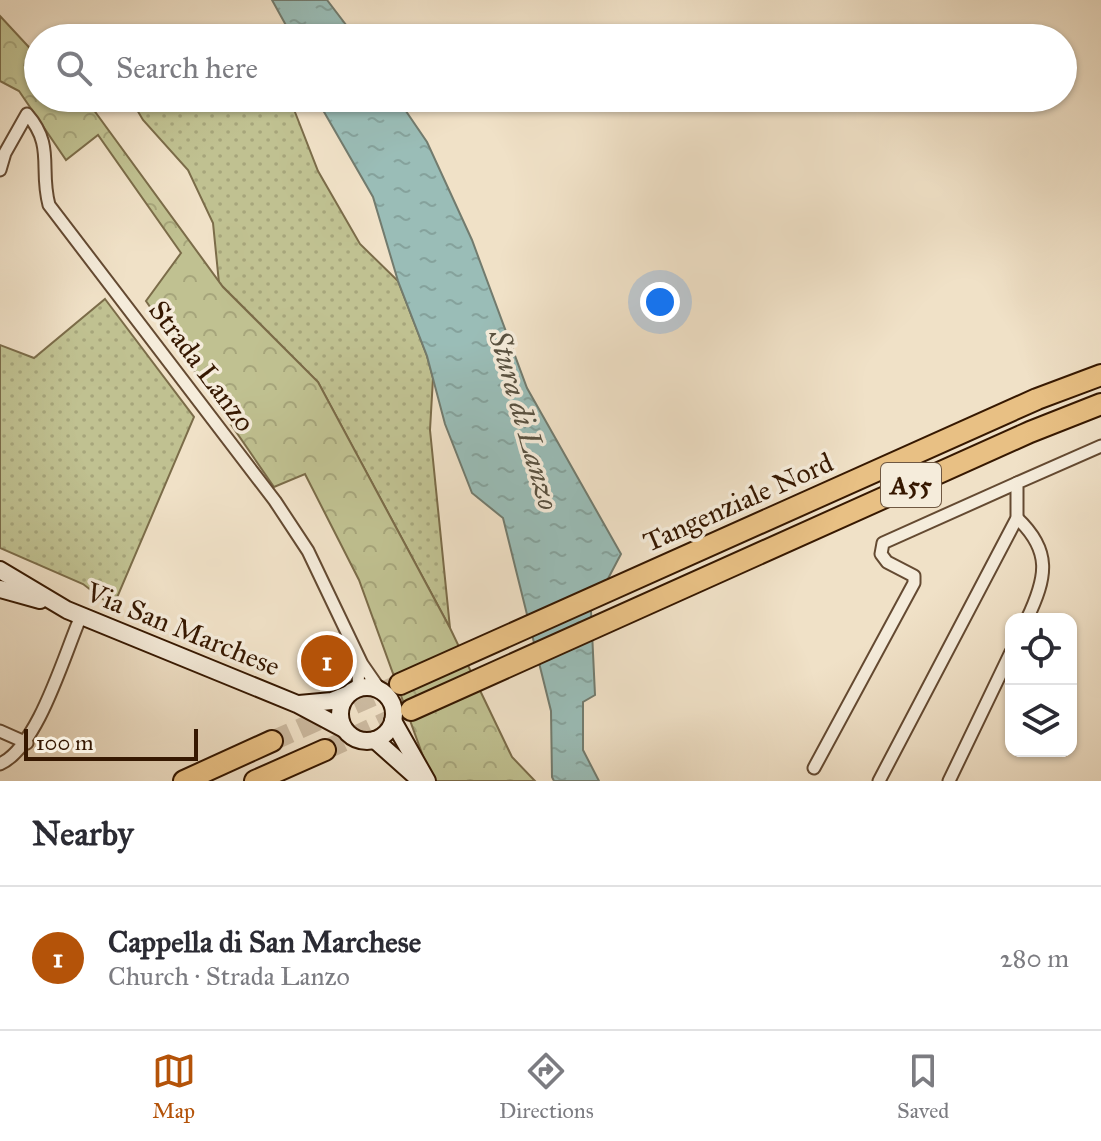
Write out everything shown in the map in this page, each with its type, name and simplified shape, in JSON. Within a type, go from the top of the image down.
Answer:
[{"type":"highway","name":"Tangenziale Nord","points":[[406,681],[1037,399],[1101,375]]},
{"type":"highway","name":"Tangenziale Nord","points":[[409,712],[722,569],[1101,404]]},
{"type":"highway","points":[[184,781],[272,741]]},
{"type":"highway","points":[[255,781],[325,750]]},
{"type":"street","name":"Strada Lanzo","points":[[0,170],[5,153],[27,114],[40,129],[47,149],[43,184],[49,205],[275,501],[308,551],[362,664],[380,690]]},
{"type":"street","points":[[814,768],[914,583],[914,576],[887,562],[881,554],[883,543],[1101,446]]},
{"type":"street","points":[[879,781],[1017,518],[1017,483]]},
{"type":"street","points":[[1017,518],[1035,535],[1045,558],[1038,596],[1030,613]]},
{"type":"street","name":"Via San Marchese","points":[[0,570],[50,602],[297,704],[358,740],[375,740]]},
{"type":"street","name":"Via San Marchese","points":[[0,589],[50,602]]},
{"type":"street","points":[[0,764],[11,759],[27,743],[81,616]]},
{"type":"street","name":"Strada Lanzo","points":[[352,692],[361,670],[355,647]]},
{"type":"street","points":[[949,781],[1005,664]]},
{"type":"street","points":[[380,690],[392,703],[409,712],[427,781]]},
{"type":"street","name":"Via San Marchese","points":[[297,704],[332,701],[352,692],[380,690]]},
{"type":"street","points":[[344,729],[339,711],[352,692]]},
{"type":"street","points":[[409,712],[375,740],[421,781]]},
{"type":"street","points":[[0,731],[27,743]]},
{"type":"green space","points":[[0,16],[24,42],[24,98],[19,91],[0,81]]},
{"type":"green space","points":[[33,112],[95,112],[223,287],[318,382],[450,628],[512,757],[535,781],[432,781],[359,580],[305,474],[274,487],[146,301],[181,253],[98,135],[66,160]]},
{"type":"green space","points":[[138,112],[295,112],[318,171],[360,244],[398,281],[433,378],[430,430],[450,628],[318,382],[219,283],[213,223],[188,170]]},
{"type":"green space","points":[[105,299],[194,417],[113,607],[83,584],[0,548],[0,345],[34,358]]},
{"type":"water","points":[[272,0],[327,0],[345,24],[285,24]]},
{"type":"water","name":"Stura di Lanzo","points":[[324,112],[407,112],[427,142],[472,240],[527,388],[621,554],[591,611],[595,695],[583,702],[583,750],[599,781],[554,781],[552,777],[551,711],[503,518],[472,493],[445,424],[427,356],[398,281],[373,197]]},
{"type":"tunnel","points":[[272,741],[400,684]]},
{"type":"tunnel","points":[[325,750],[411,710]]},
{"type":"place","name":"Cappella di San Marchese","points":[[327,661]]}]
